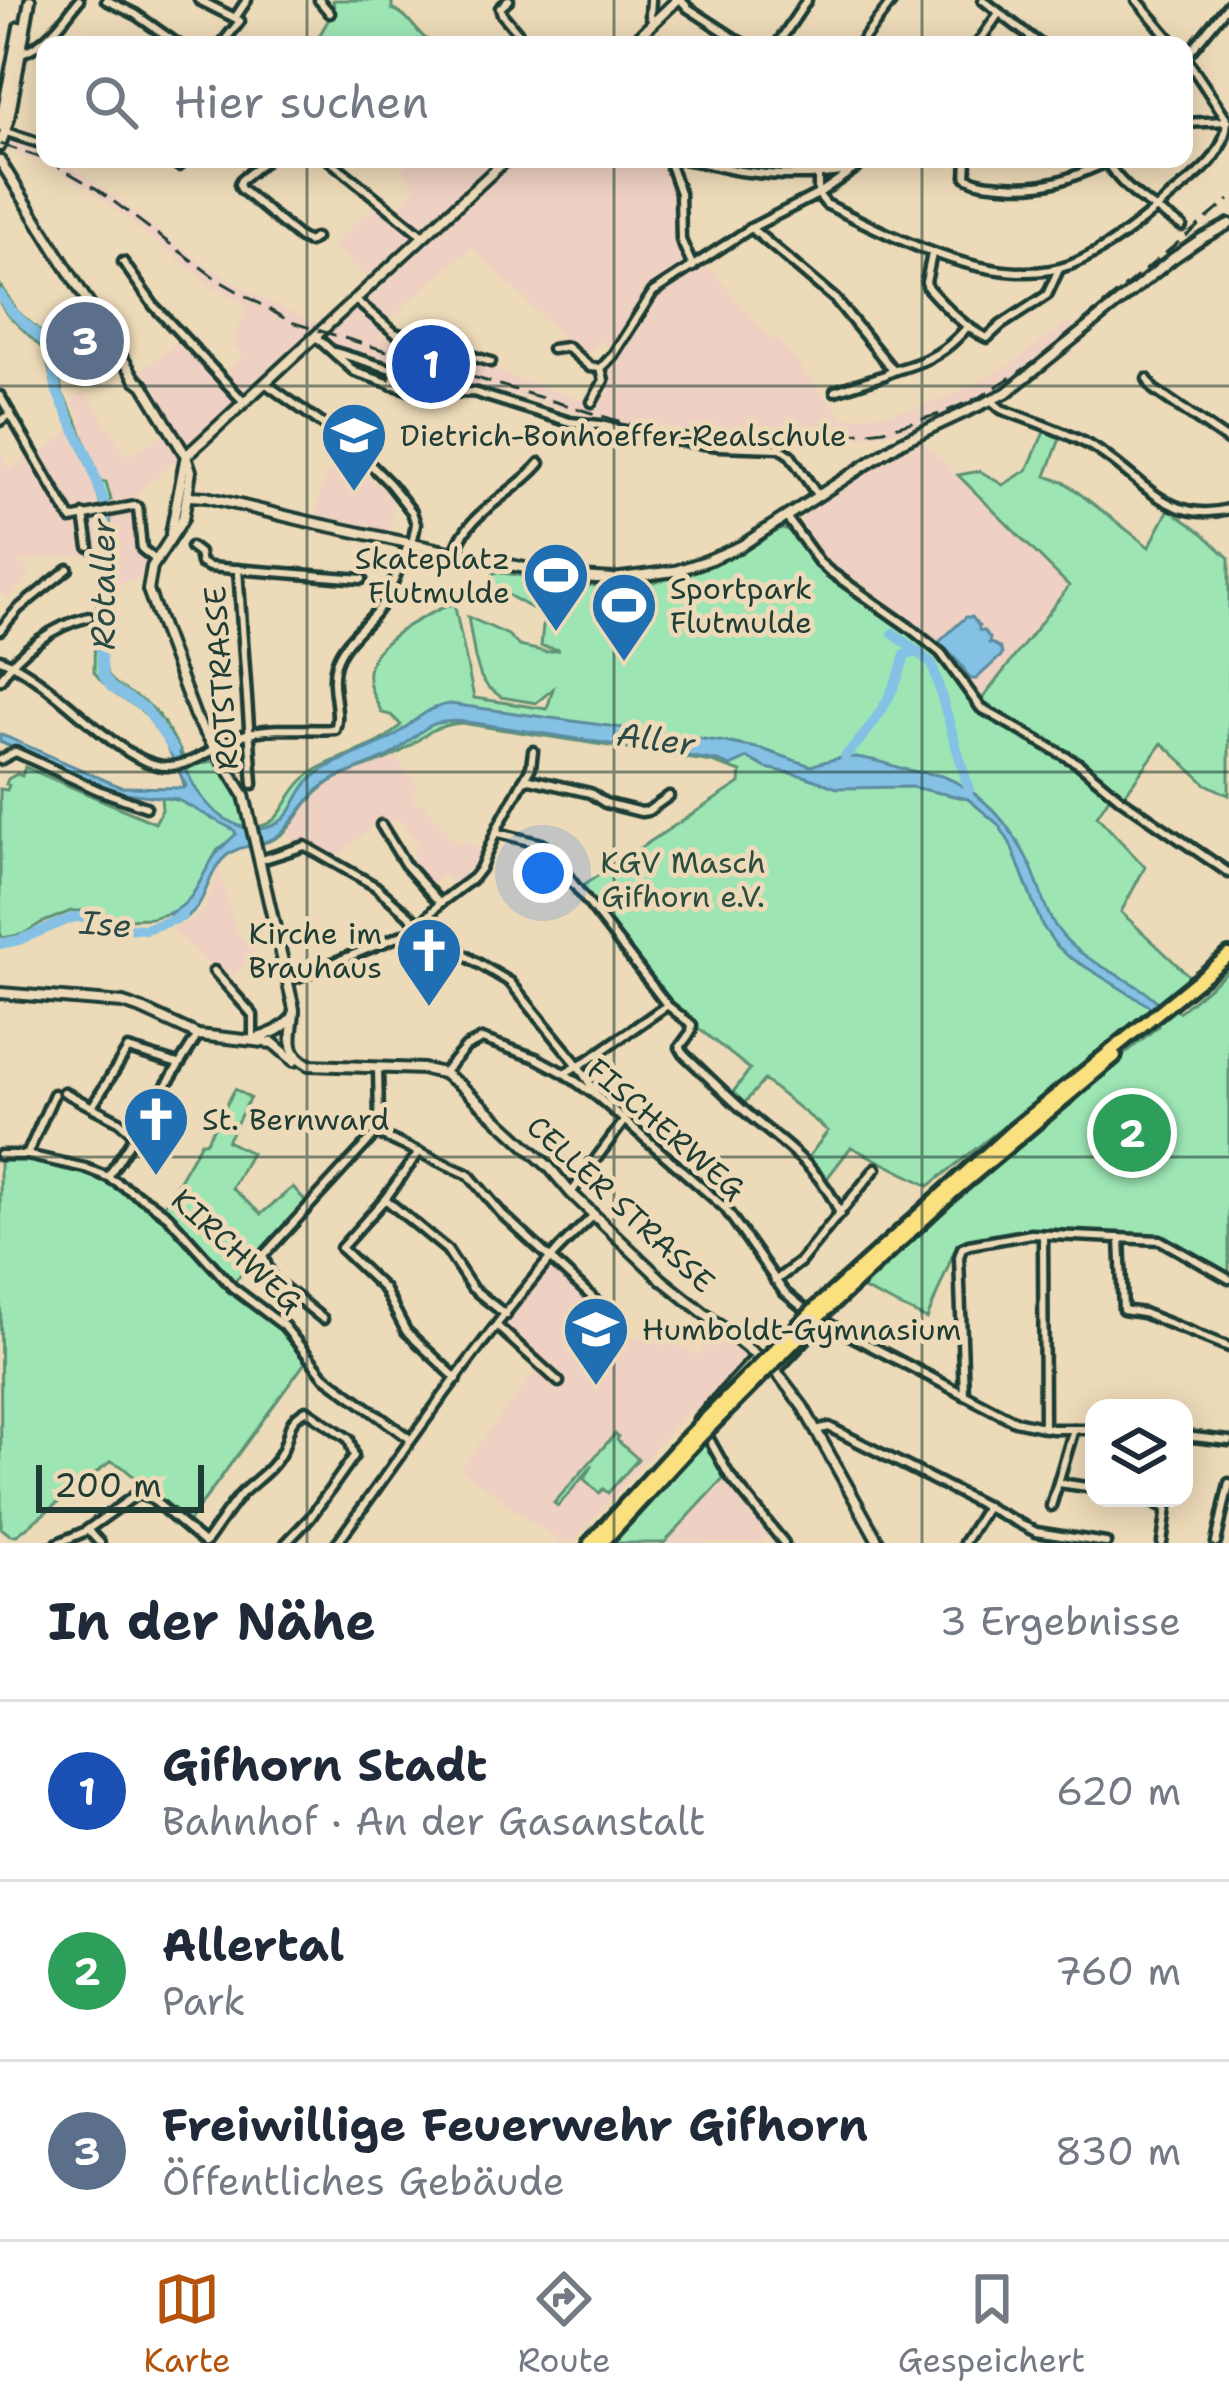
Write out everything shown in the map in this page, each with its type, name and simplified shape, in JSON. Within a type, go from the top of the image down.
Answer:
[{"type":"highway","points":[[590,1543],[976,1161],[1229,959]]},
{"type":"highway","points":[[602,1543],[687,1444]]},
{"type":"street","points":[[3,121],[27,0]]},
{"type":"street","points":[[0,146],[27,0]]},
{"type":"street","points":[[46,36],[79,0]]},
{"type":"street","points":[[106,0],[166,36]]},
{"type":"street","points":[[199,0],[240,21],[228,36]]},
{"type":"street","points":[[235,18],[247,0]]},
{"type":"street","points":[[319,0],[330,13]]},
{"type":"street","points":[[508,0],[500,8],[502,14],[520,36]]},
{"type":"street","points":[[651,0],[653,23]]},
{"type":"street","points":[[639,36],[679,0],[731,36]]},
{"type":"street","points":[[783,36],[806,0]]},
{"type":"street","points":[[866,36],[893,0]]},
{"type":"street","points":[[983,0],[1030,36]]},
{"type":"street","points":[[1137,0],[1167,36]]},
{"type":"street","points":[[1193,47],[1229,4]]},
{"type":"street","points":[[983,36],[999,13]]},
{"type":"street","points":[[20,52],[36,46]]},
{"type":"street","points":[[818,176],[818,194],[826,203],[932,254],[975,266],[1060,268],[1105,246],[1216,156],[1228,121],[1193,68]]},
{"type":"street","points":[[3,121],[36,141]]},
{"type":"street","points":[[1193,123],[1228,121]]},
{"type":"street","points":[[0,161],[141,393],[186,456],[191,471],[180,525],[148,577],[150,598],[195,716],[237,780],[254,829],[294,1016],[279,1035],[253,1039],[198,1035],[124,1003],[0,993]]},
{"type":"street","points":[[256,168],[239,184],[241,189],[302,240],[315,238]]},
{"type":"street","points":[[339,168],[423,236]]},
{"type":"street","points":[[186,456],[497,168]]},
{"type":"street","points":[[671,168],[680,193],[681,239],[693,267]]},
{"type":"street","points":[[726,168],[818,176],[851,171]]},
{"type":"street","points":[[601,368],[653,292],[856,168]]},
{"type":"street","points":[[966,168],[966,177],[977,183],[1037,187],[1092,168]]},
{"type":"street","points":[[1110,168],[1128,190],[1182,226]]},
{"type":"street","points":[[0,172],[13,183]]},
{"type":"street","points":[[184,495],[579,578],[659,574],[727,553],[902,442],[992,400],[1032,374],[1172,259],[1229,224]]},
{"type":"street","points":[[751,228],[835,299],[892,369]]},
{"type":"street","points":[[932,254],[926,286],[982,338],[1047,296],[1060,268]]},
{"type":"street","points":[[123,262],[154,306],[244,402]]},
{"type":"street","points":[[355,299],[395,333],[491,362]]},
{"type":"street","points":[[835,391],[918,363],[947,348],[968,326]]},
{"type":"street","points":[[315,336],[355,372],[423,394],[472,392],[570,422],[651,437],[780,448],[818,496]]},
{"type":"street","points":[[552,349],[566,347],[590,367],[601,368]]},
{"type":"street","points":[[331,351],[391,369],[392,385]]},
{"type":"street","points":[[592,402],[604,380],[601,368]]},
{"type":"street","points":[[1147,379],[1153,389],[1229,441]]},
{"type":"street","points":[[0,658],[44,683],[133,756],[156,764],[182,764],[250,733],[338,726],[332,686],[336,663],[390,590],[416,524],[390,484],[349,443],[265,383]]},
{"type":"street","points":[[0,396],[71,519],[134,506],[142,549],[157,560]]},
{"type":"street","points":[[992,400],[1000,409],[1090,445],[1179,509],[1211,514],[1229,509]]},
{"type":"street","points":[[0,421],[11,414]]},
{"type":"street","points":[[455,554],[470,525],[540,464]]},
{"type":"street","points":[[84,515],[89,547]]},
{"type":"street","points":[[787,518],[829,571],[940,652],[981,708],[1079,764],[1120,800],[1229,872]]},
{"type":"street","points":[[191,547],[204,565],[362,579]]},
{"type":"street","name":"ROTSTRASSE","points":[[238,568],[253,784]]},
{"type":"street","points":[[0,630],[18,609],[68,569]]},
{"type":"street","points":[[0,680],[10,663],[67,622],[89,616]]},
{"type":"street","points":[[288,981],[414,932],[473,878],[531,767],[533,751]]},
{"type":"street","points":[[0,760],[15,752],[146,807]]},
{"type":"street","points":[[523,781],[590,793],[605,803],[641,812],[669,796]]},
{"type":"street","points":[[381,825],[440,904]]},
{"type":"street","points":[[498,832],[546,848],[667,1005],[692,1024],[680,1047],[684,1054],[802,1160],[829,1192],[840,1214]]},
{"type":"street","points":[[260,860],[309,847],[387,895],[435,938],[510,982],[599,1098]]},
{"type":"street","points":[[214,971],[254,1015],[253,1039]]},
{"type":"street","points":[[564,1073],[667,1005]]},
{"type":"street","points":[[108,1177],[198,1035]]},
{"type":"street","points":[[279,1035],[309,1065],[443,1073]]},
{"type":"street","points":[[279,1035],[286,1047]]},
{"type":"street","name":"FISCHERWEG","points":[[443,1073],[466,1047],[482,1039],[564,1073],[725,1208],[784,1292],[1015,1421],[1044,1428],[1085,1429]]},
{"type":"street","points":[[92,1107],[128,1049],[178,1064]]},
{"type":"street","points":[[323,1318],[274,1280],[262,1259],[376,1133],[378,1069]]},
{"type":"street","name":"CELLER STRASSE","points":[[443,1073],[526,1146],[661,1279],[776,1371],[816,1430],[879,1543]]},
{"type":"street","points":[[64,1092],[134,1133]]},
{"type":"street","points":[[27,1156],[54,1094]]},
{"type":"street","points":[[571,1193],[624,1120]]},
{"type":"street","points":[[376,1133],[469,1175],[502,1214],[620,1322]]},
{"type":"street","points":[[418,1152],[385,1199],[342,1245],[344,1253],[384,1289],[406,1331],[457,1379]]},
{"type":"street","name":"KIRCHWEG","points":[[0,1155],[67,1163],[108,1177],[160,1209],[232,1287],[289,1332],[324,1376],[410,1439]]},
{"type":"street","points":[[776,1281],[800,1262],[876,1168]]},
{"type":"street","points":[[385,1199],[447,1250],[472,1288],[506,1315]]},
{"type":"street","points":[[337,1543],[497,1326],[551,1258],[594,1215]]},
{"type":"street","points":[[1043,1235],[1044,1428]]},
{"type":"street","points":[[964,1395],[962,1248],[1043,1235],[1160,1240],[1229,1279]]},
{"type":"street","points":[[1120,1238],[1123,1310],[1143,1313],[1229,1348]]},
{"type":"street","points":[[776,1371],[821,1313]]},
{"type":"street","points":[[497,1326],[559,1382]]},
{"type":"street","points":[[757,1354],[698,1418],[729,1475],[784,1543]]},
{"type":"street","points":[[58,1543],[86,1531],[137,1494],[152,1499],[205,1543],[241,1495],[281,1454],[288,1429],[306,1410],[351,1442],[354,1456],[286,1543]]},
{"type":"street","points":[[816,1430],[829,1427],[1045,1534],[1106,1543]]},
{"type":"street","points":[[1051,1506],[1074,1429]]},
{"type":"street","points":[[1193,1437],[1229,1441]]},
{"type":"street","points":[[1059,1483],[1085,1487]]},
{"type":"street","points":[[1216,1543],[1229,1483]]},
{"type":"street","points":[[964,1543],[987,1506]]},
{"type":"street","points":[[1162,1543],[1166,1507]]},
{"type":"street","points":[[86,1531],[96,1543]]},
{"type":"shaded area","points":[[0,136],[36,148],[36,161],[0,149]]},
{"type":"shaded area","points":[[52,168],[73,168],[199,261],[257,296],[318,324],[367,278],[333,245],[376,203],[391,215],[416,188],[401,171],[404,168],[664,168],[675,196],[674,237],[685,265],[651,288],[611,349],[601,340],[583,358],[472,247],[386,322],[378,339],[393,336],[593,404],[661,287],[703,260],[772,341],[777,338],[843,419],[914,409],[943,399],[1007,367],[1067,322],[1077,332],[979,400],[935,418],[861,438],[791,443],[714,442],[647,433],[489,388],[425,391],[356,369],[313,333],[192,444],[183,446],[140,371],[182,340],[220,378],[243,355],[232,344],[247,306],[213,287],[90,189]]},
{"type":"shaded area","points":[[85,391],[127,457],[165,434],[179,457],[131,503],[140,552],[148,562],[143,577],[115,586],[114,566],[89,554],[18,562],[32,572],[9,599],[0,593],[0,453],[11,470],[27,455],[31,461],[82,421],[71,402]]},
{"type":"shaded area","points":[[921,439],[1069,586],[981,701],[941,648],[831,567],[802,526],[804,515],[815,506]]},
{"type":"shaded area","name":"Dietrich-Bonhoeffer-Realschule","points":[[343,452],[393,499],[389,536],[318,517],[320,490]]},
{"type":"shaded area","points":[[394,755],[417,785],[411,797],[423,803],[456,843],[466,841],[484,852],[476,872],[457,888],[444,874],[429,887],[409,864],[419,844],[398,819],[385,827],[379,821],[335,858],[307,841],[295,843],[284,831],[321,788]]},
{"type":"shaded area","points":[[219,869],[236,933],[256,952],[233,976],[225,969],[219,974],[171,928],[191,921],[205,907]]},
{"type":"shaded area","name":"Humboldt-Gymnasium","points":[[551,1265],[635,1340],[642,1334],[653,1343],[664,1334],[698,1356],[717,1332],[750,1358],[695,1414],[689,1410],[573,1543],[561,1543],[460,1469],[539,1367],[499,1331]]},
{"type":"shaded area","points":[[725,1477],[770,1533],[761,1543],[664,1543]]},
{"type":"green space","points":[[333,0],[392,0],[392,9],[423,36],[319,36],[334,10]]},
{"type":"green space","name":"KGV Masch Gifhorn e.V.","points":[[0,285],[18,312],[48,338],[56,354],[62,393],[101,483],[106,482],[112,549],[102,642],[109,677],[155,711],[188,767],[213,761],[220,767],[248,828],[275,818],[313,772],[378,742],[401,725],[382,713],[370,684],[370,666],[394,636],[454,603],[474,698],[547,709],[553,689],[536,703],[501,697],[481,677],[468,617],[508,635],[519,646],[560,650],[541,646],[544,615],[492,586],[494,572],[591,586],[649,583],[702,569],[781,529],[795,532],[825,573],[910,628],[939,657],[976,707],[1069,586],[958,475],[980,471],[1003,485],[1027,470],[1045,430],[1061,436],[1046,476],[1066,483],[1149,547],[1169,509],[1202,533],[1229,558],[1229,795],[1206,784],[1162,743],[1123,797],[1111,795],[1097,816],[1145,867],[1121,912],[1189,976],[1165,999],[1179,1012],[1229,970],[1229,1276],[1160,1237],[1006,1233],[957,1244],[927,1319],[857,1286],[1158,1026],[1146,1013],[929,1186],[851,1147],[825,1181],[807,1159],[828,1131],[764,1080],[743,1105],[731,1095],[750,1069],[666,1003],[579,888],[740,783],[741,772],[712,762],[461,723],[449,725],[326,785],[278,837],[248,847],[236,835],[217,851],[192,897],[178,911],[126,919],[71,911],[23,934],[3,938],[0,789],[7,790],[8,779],[22,776],[25,767],[155,823],[162,810],[161,797],[186,802],[174,756],[161,734],[94,672],[95,615],[105,551],[100,502],[53,387],[45,351],[7,314],[0,303]]},
{"type":"green space","points":[[235,1089],[250,1098],[227,1141],[251,1153],[232,1188],[261,1214],[293,1187],[308,1204],[233,1283],[164,1206]]},
{"type":"green space","points":[[0,1159],[69,1169],[133,1196],[169,1224],[225,1287],[288,1334],[307,1360],[189,1521],[111,1461],[17,1535],[1,1528]]},
{"type":"green space","points":[[615,1434],[638,1459],[608,1493],[603,1489],[599,1493],[584,1479],[593,1465],[558,1506],[554,1503]]},
{"type":"green space","points":[[703,1439],[725,1477],[664,1543],[607,1543]]},
{"type":"water","points":[[966,617],[972,617],[1002,653],[976,679],[970,679],[939,642]]},
{"type":"water","name":"Aller","points":[[450,704],[725,742],[811,766],[856,757],[945,777],[986,803],[1007,827],[1025,854],[1062,935],[1160,1004],[1154,1009],[1055,944],[1042,925],[1010,843],[998,824],[968,799],[912,787],[837,788],[766,768],[748,758],[730,766],[470,722],[443,722],[426,728],[392,754],[325,785],[274,838],[229,854],[216,868],[194,911],[174,923],[169,913],[191,897],[214,857],[236,834],[234,830],[176,799],[117,792],[0,742],[0,734],[121,787],[184,788],[165,742],[171,737],[195,787],[211,807],[232,822],[255,829],[284,818],[321,771]]},
{"type":"waterway","name":"Rotaller","points":[[0,294],[51,352],[57,392],[104,502],[107,554],[99,623],[103,675],[111,687],[146,709],[174,750]]},
{"type":"waterway","points":[[893,633],[932,664],[969,790]]},
{"type":"waterway","points":[[845,756],[882,709],[905,655],[920,652]]},
{"type":"waterway","name":"Ise","points":[[0,944],[74,917],[145,929],[182,917]]},
{"type":"railway","points":[[0,144],[36,156]]},
{"type":"railway","points":[[61,168],[97,189],[218,280],[291,322],[645,429],[746,440],[814,439],[884,430],[982,396],[1036,361],[1229,200]]},
{"type":"place","name":"Freiwillige Feuerwehr Gifhorn","points":[[85,341]]},
{"type":"place","name":"Gifhorn Stadt","points":[[431,364]]},
{"type":"place","name":"Dietrich-Bonhoeffer-Realschule","points":[[354,494]]},
{"type":"place","name":"Skateplatz Flutmulde","points":[[556,634]]},
{"type":"place","name":"Sportpark Flutmulde","points":[[624,664]]},
{"type":"place","name":"Kirche im Brauhaus","points":[[429,1009]]},
{"type":"place","name":"Allertal","points":[[1132,1133]]},
{"type":"place","name":"St. Bernward","points":[[156,1178]]},
{"type":"place","name":"Humboldt-Gymnasium","points":[[596,1388]]}]
